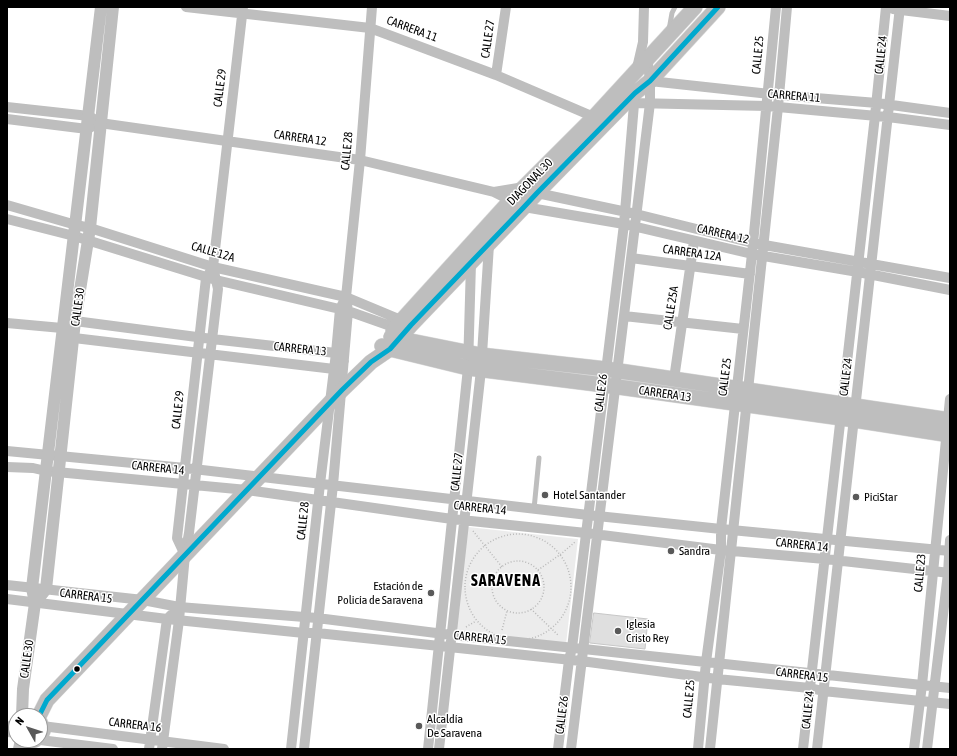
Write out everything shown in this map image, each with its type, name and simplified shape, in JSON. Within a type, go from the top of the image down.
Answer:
[{"type":"main road","name":"DIAGONAL 30","points":[[396,334],[471,263],[524,207],[530,190],[594,116],[695,7]]},
{"type":"main road","name":"DIAGONAL 30","points":[[44,708],[47,700],[259,476],[371,362],[510,201],[530,190],[635,98],[718,7]]},
{"type":"main road","name":"CARRERA 13","points":[[396,334],[475,353],[674,379],[741,397]]},
{"type":"main road","name":"CARRERA 13","points":[[396,334],[475,369],[610,386],[741,397],[948,427]]},
{"type":"street","name":"CALLE 30","points":[[22,708],[23,688],[35,603],[32,588],[101,7]]},
{"type":"street","name":"CALLE 30","points":[[46,589],[75,321],[90,228],[113,7]]},
{"type":"street","name":"CARRERA 11","points":[[186,7],[243,10],[370,28],[496,75],[594,116]]},
{"type":"street","name":"CALLE 28","points":[[292,749],[318,500],[336,353],[346,298],[360,160],[372,7]]},
{"type":"street","name":"CALLE 27","points":[[496,75],[506,7]]},
{"type":"street","name":"CALLE 26","points":[[571,749],[599,516],[637,71],[643,42],[644,7]]},
{"type":"street","name":"CALLE 25","points":[[710,749],[732,551],[741,397],[743,329],[750,274],[776,7]]},
{"type":"street","name":"CALLE 25","points":[[698,749],[704,676],[721,550],[721,530],[763,256],[787,7]]},
{"type":"street","points":[[884,7],[950,16]]},
{"type":"street","name":"CALLE 24","points":[[817,749],[840,540],[858,267],[877,103],[884,7]]},
{"type":"street","name":"CALLE 24","points":[[804,749],[827,540],[872,264],[899,8]]},
{"type":"street","name":"CALLE 29","points":[[185,555],[177,538],[197,352],[211,279],[243,10]]},
{"type":"street","name":"CALLE 26","points":[[611,370],[624,316],[650,103],[648,58],[643,42]]},
{"type":"street","name":"CARRERA 11","points":[[650,81],[768,94],[877,103],[950,113]]},
{"type":"street","name":"CARRERA 11","points":[[635,98],[650,103],[766,106],[888,117],[950,125]]},
{"type":"street","name":"CARRERA 12","points":[[7,107],[89,116],[100,123],[360,160],[494,192],[524,207],[624,224],[763,256],[858,267],[872,264],[950,278]]},
{"type":"street","points":[[7,119],[87,129],[100,123]]},
{"type":"street","name":"CARRERA 12","points":[[494,192],[530,190],[858,267],[870,275],[950,290]]},
{"type":"street","name":"CALLE 12A","points":[[7,205],[75,230],[88,240],[211,279],[344,310],[396,334]]},
{"type":"street","name":"CALLE 12A","points":[[7,219],[75,230],[90,228],[212,267],[346,298],[396,334]]},
{"type":"street","name":"CALLE 25A","points":[[674,379],[694,240]]},
{"type":"street","name":"CALLE 27","points":[[475,353],[488,245]]},
{"type":"street","name":"CARRERA 12A","points":[[631,258],[750,274]]},
{"type":"street","name":"CALLE 27","points":[[439,749],[467,502],[475,369],[471,263]]},
{"type":"street","name":"CALLE 29","points":[[162,746],[218,289],[211,279]]},
{"type":"street","name":"CALLE 28","points":[[304,749],[342,390],[344,361],[344,310]]},
{"type":"street","points":[[624,316],[743,329]]},
{"type":"street","points":[[7,323],[62,328],[75,321]]},
{"type":"street","name":"CARRERA 13","points":[[74,338],[334,369],[344,361],[336,353],[75,321]]},
{"type":"street","points":[[62,328],[74,338]]},
{"type":"street","name":"CALLE 27","points":[[428,749],[454,500],[475,369]]},
{"type":"street","name":"CALLE 26","points":[[558,749],[588,515],[610,386]]},
{"type":"street","name":"CALLE 23","points":[[914,749],[922,685],[950,399]]},
{"type":"street","name":"CARRERA 14","points":[[7,451],[196,469],[467,502],[721,530],[949,551]]},
{"type":"street","name":"CARRERA 14","points":[[7,468],[33,468],[46,471],[247,490],[452,519],[597,534],[721,550],[825,559],[838,562],[949,573]]},
{"type":"street","points":[[927,749],[949,573],[950,540]]},
{"type":"street","name":"CARRERA 15","points":[[7,585],[143,600],[180,607],[317,618],[452,635],[950,688]]},
{"type":"street","points":[[35,603],[46,589]]},
{"type":"street","name":"CARRERA 15","points":[[7,599],[129,615],[582,661],[704,676],[717,679],[950,704]]},
{"type":"street","points":[[149,745],[166,619],[180,607]]},
{"type":"street","name":"CARRERA 16","points":[[48,737],[224,749]]},
{"type":"street","points":[[48,738],[113,749]]},
{"type":"lane","points":[[668,37],[672,13],[675,7]]},
{"type":"lane","points":[[534,509],[539,458]]},
{"type":"path","points":[[464,520],[502,567]]},
{"type":"path","points":[[538,570],[561,554],[586,533]]},
{"type":"path","points":[[526,534],[548,542],[561,554],[570,572],[572,582],[570,600],[562,618],[551,630],[534,638],[507,640],[493,635],[476,621],[466,602],[464,593],[466,574],[471,561],[484,546],[499,537],[526,534]]},
{"type":"path","points":[[523,562],[534,566],[538,570],[544,581],[543,594],[539,602],[531,609],[527,611],[511,612],[507,611],[498,603],[492,591],[493,580],[495,575],[502,567],[508,563],[523,562]]},
{"type":"path","points":[[531,609],[551,630],[572,648]]},
{"type":"path","points":[[502,631],[507,611]]},
{"type":"shaded area","points":[[468,527],[578,539],[566,644],[456,632]]},
{"type":"building","name":"Iglesia Cristo Rey","points":[[594,613],[648,619],[645,649],[590,643]]},
{"type":"transit line","points":[[43,708],[47,700],[342,390],[371,362],[390,349],[537,193],[635,93],[650,81],[718,7]]},
{"type":"place","name":"Hotel Santander","points":[[545,495]]},
{"type":"place","name":"PiciStar","points":[[856,497]]},
{"type":"place","name":"Sandra","points":[[671,551]]},
{"type":"place","name":"Estación de Policía de Saravena","points":[[431,593]]},
{"type":"place","name":"Iglesia Cristo Rey","points":[[618,631]]},
{"type":"place","name":"Alcaldía De Saravena","points":[[419,726]]},
{"type":"district","name":"SARAVENA","points":[[506,581]]}]
